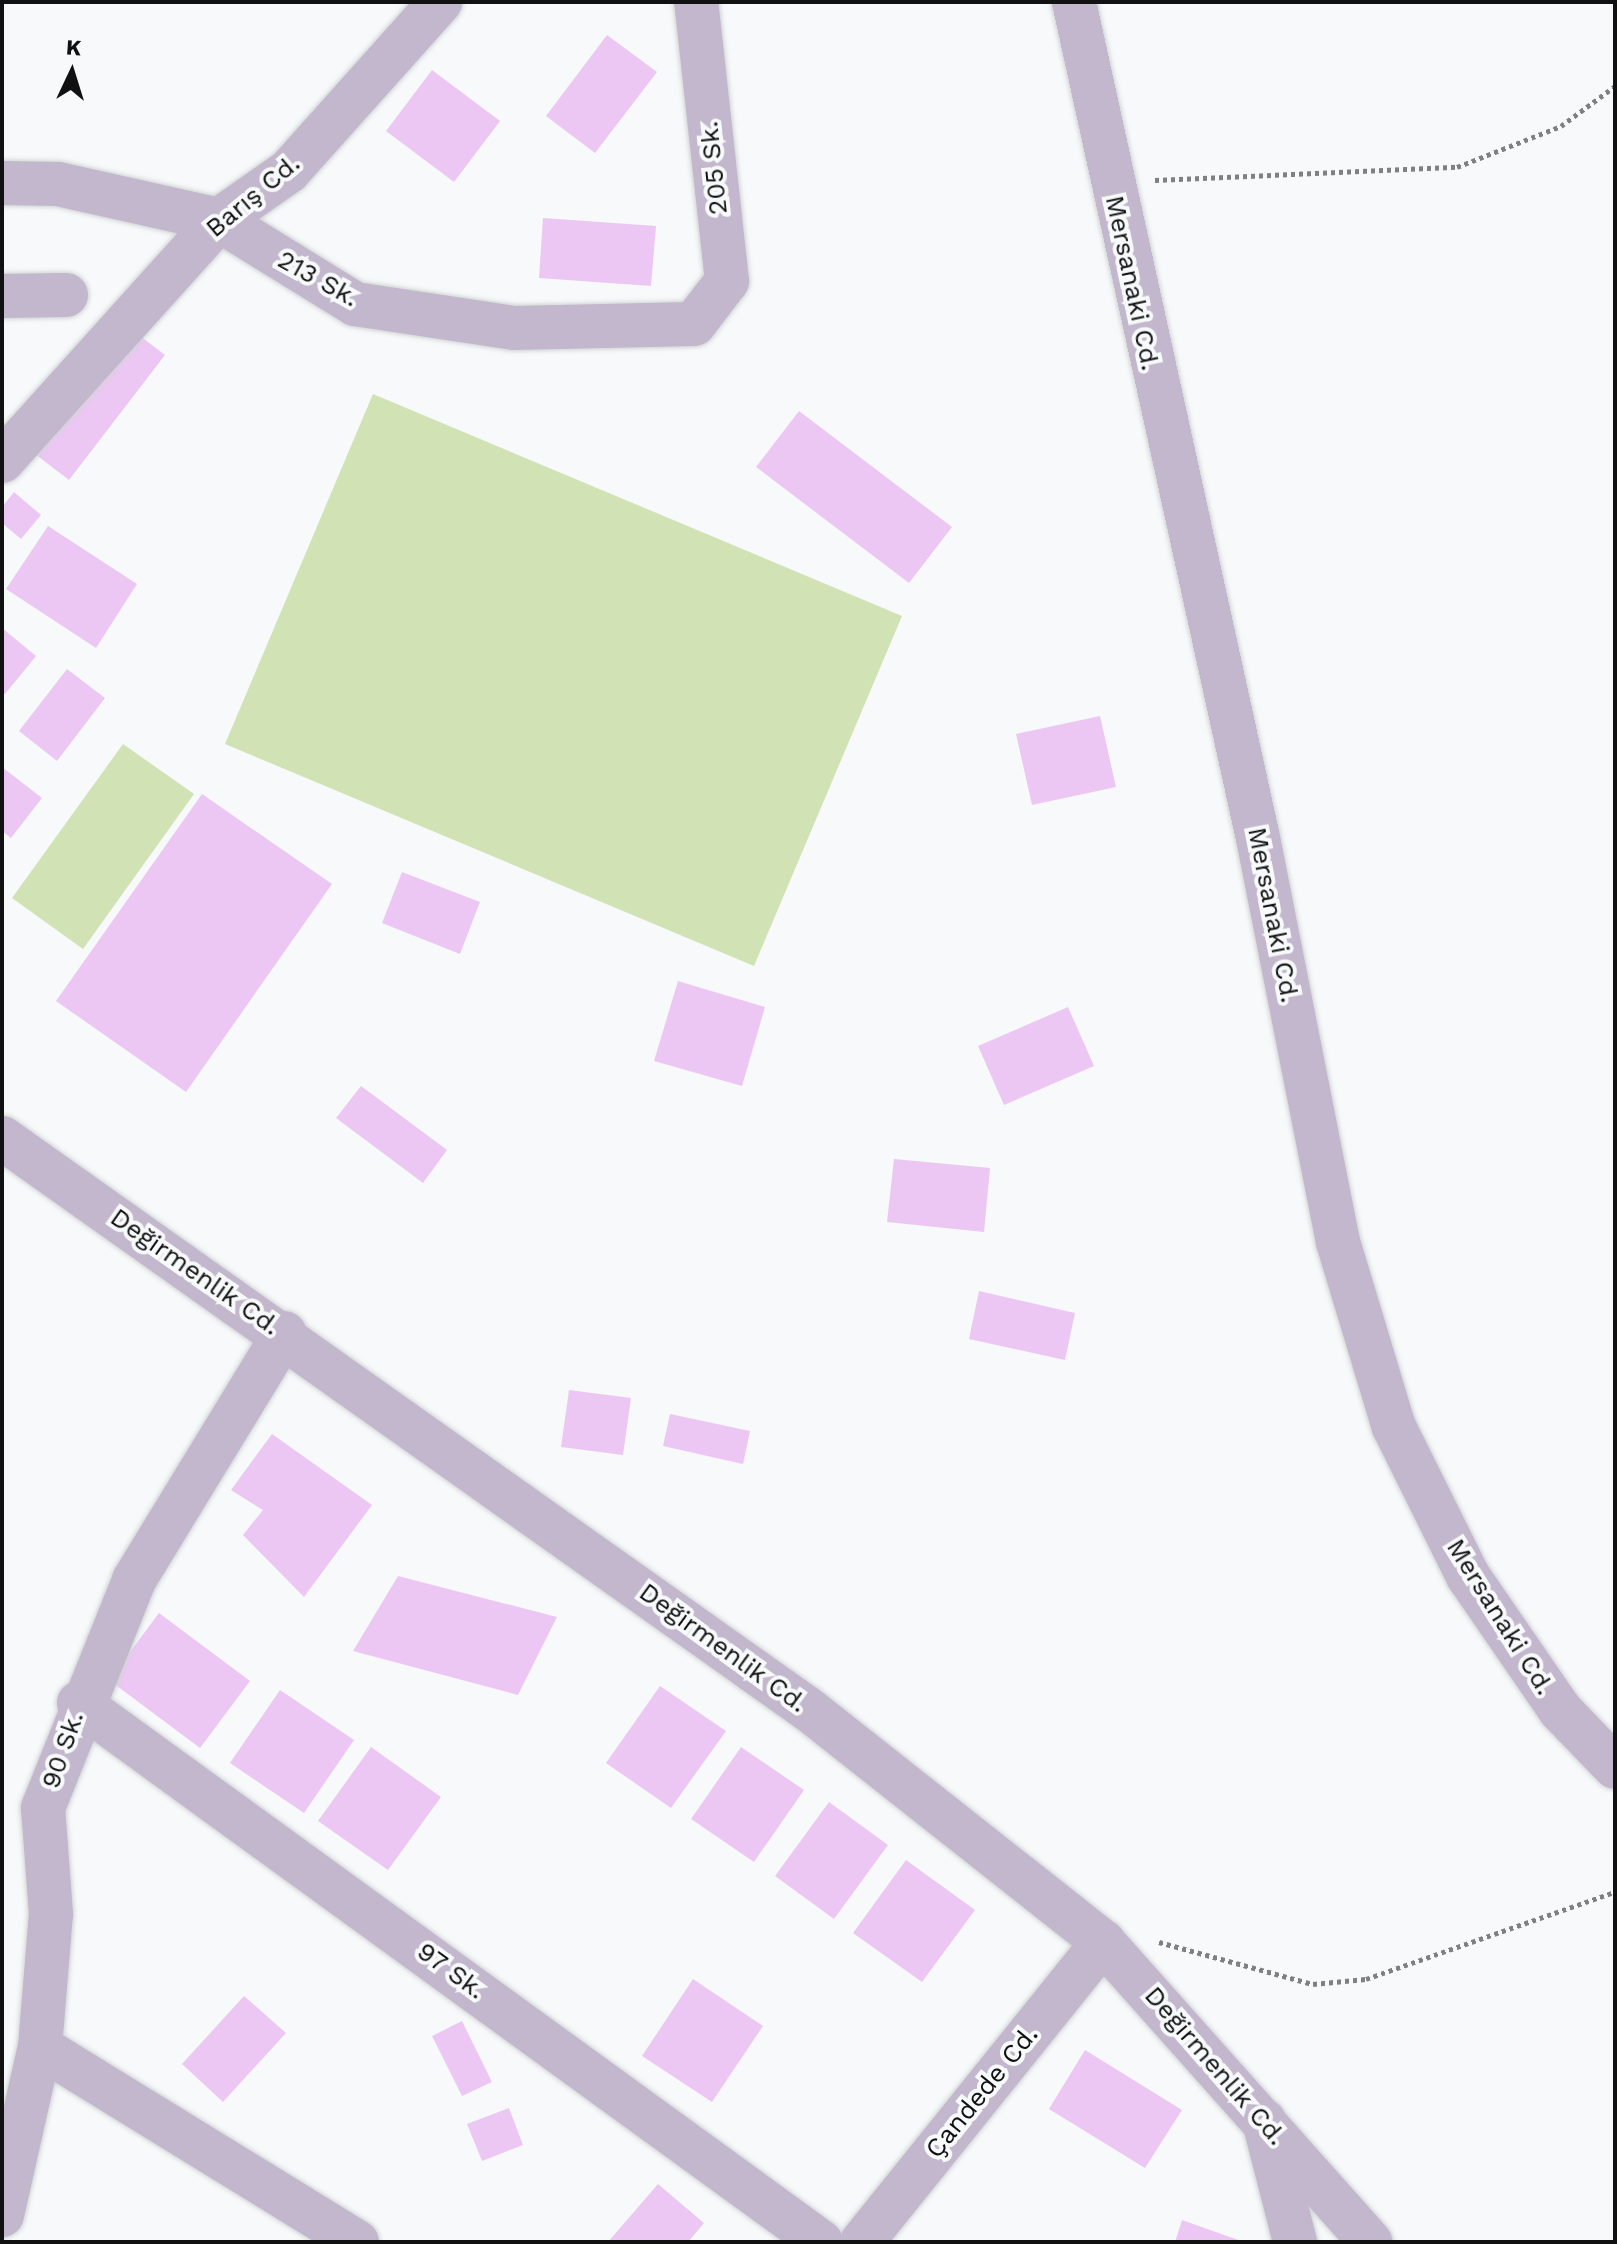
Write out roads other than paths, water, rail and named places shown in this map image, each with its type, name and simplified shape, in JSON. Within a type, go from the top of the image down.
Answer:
[{"type":"street","name":"Barış Cd.","points":[[2,461],[219,220],[289,171],[440,2]]},
{"type":"street","name":"205 Sk.","points":[[694,324],[727,281],[696,2]]},
{"type":"street","name":"Mersanaki Cd.","points":[[1074,2],[1110,182],[1258,838],[1338,1242],[1394,1427],[1468,1576],[1560,1710],[1615,1767]]},
{"type":"street","name":"213 Sk.","points":[[2,183],[58,184],[219,220],[355,304],[514,328],[694,324]]},
{"type":"street","points":[[2,296],[66,295]]},
{"type":"street","name":"Değirmenlik Cd.","points":[[2,1138],[285,1333],[808,1709],[1103,1942],[1370,2242]]},
{"type":"street","name":"90 Sk.","points":[[2,2215],[40,2047],[51,1914],[43,1808],[79,1703],[134,1580],[285,1333]]},
{"type":"street","name":"97 Sk.","points":[[79,1703],[821,2242]]},
{"type":"street","name":"Çandede Cd.","points":[[862,2242],[1103,1942]]},
{"type":"street","points":[[40,2047],[357,2242]]},
{"type":"street","points":[[1264,2121],[1295,2242]]}]
